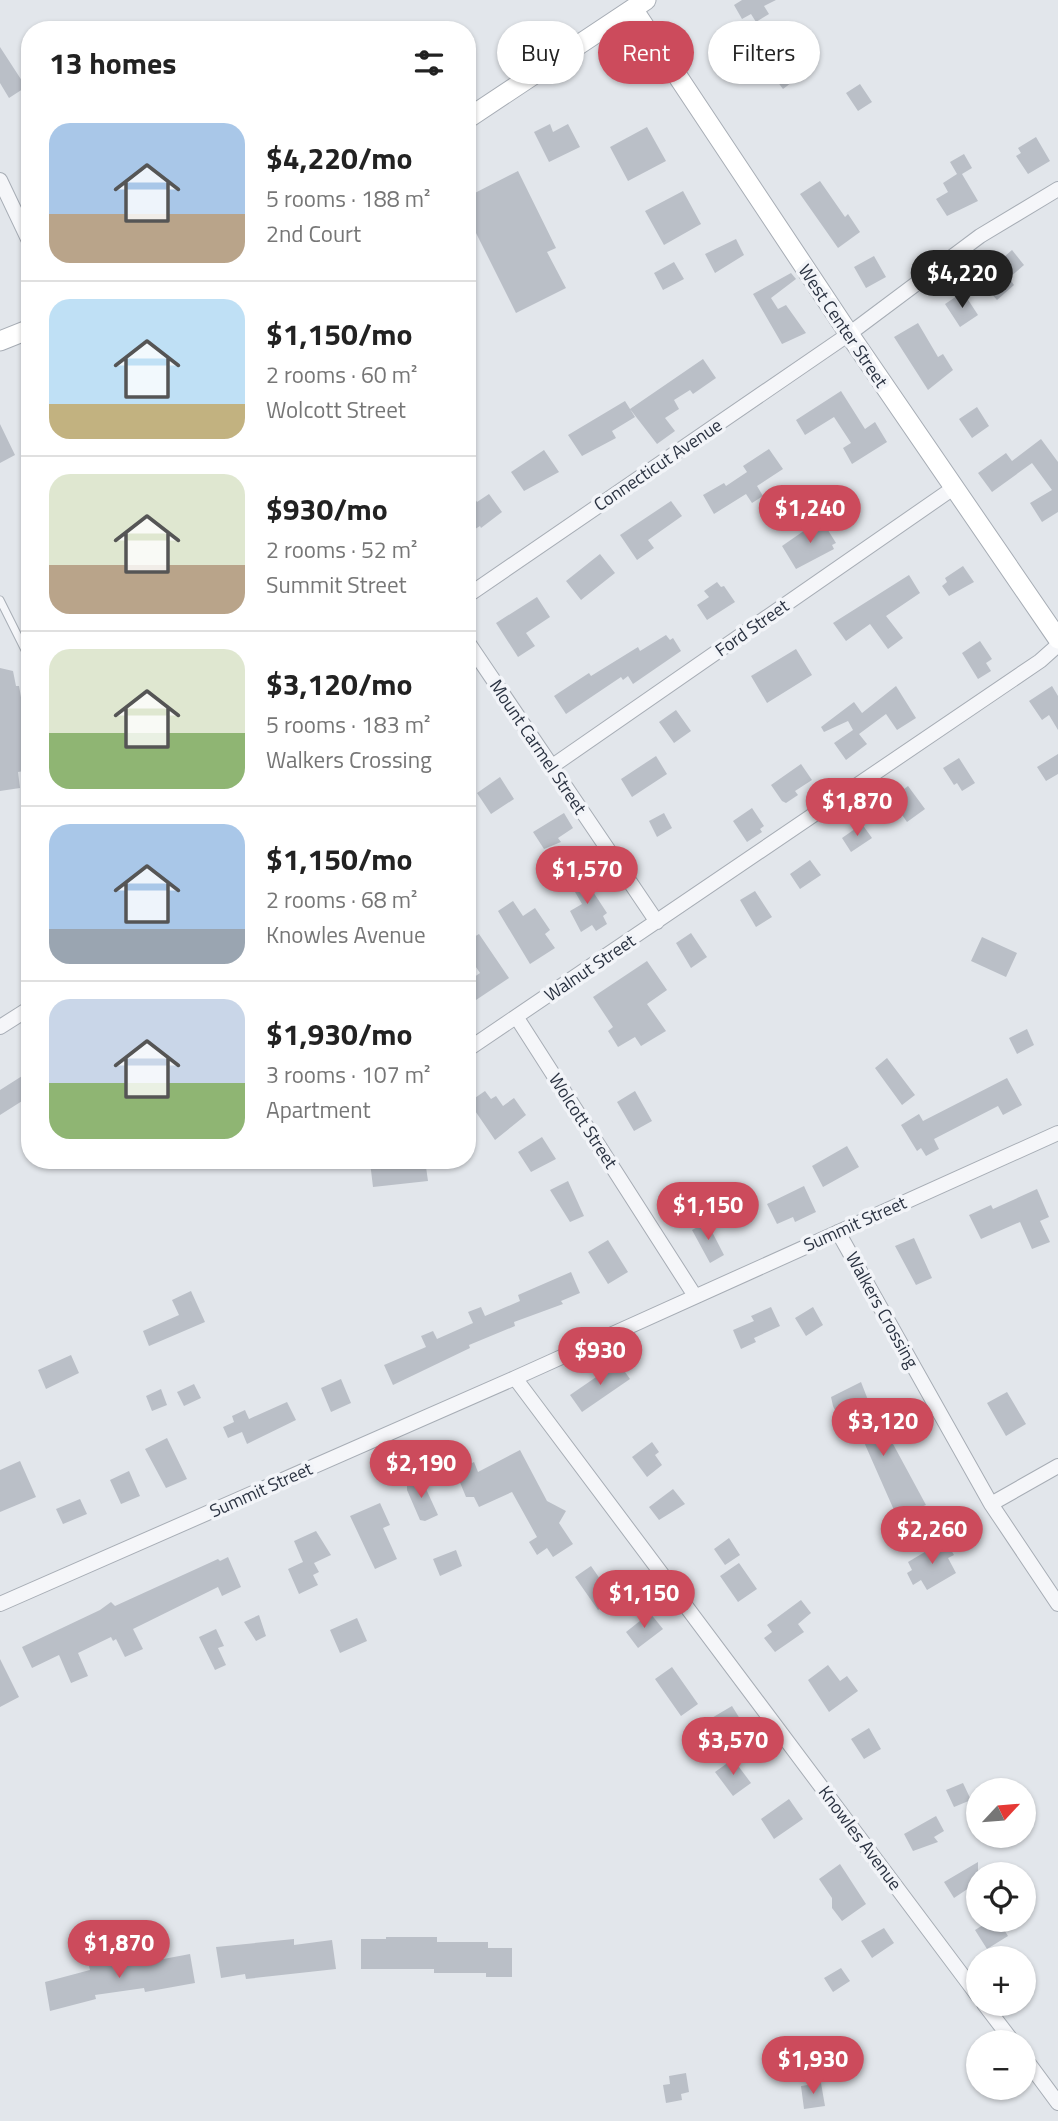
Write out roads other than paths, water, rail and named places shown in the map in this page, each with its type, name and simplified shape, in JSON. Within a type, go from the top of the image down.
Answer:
[{"type":"street","points":[[476,113],[640,4]]},
{"type":"street","name":"West Center Street","points":[[640,4],[849,334],[1058,642]]},
{"type":"street","points":[[0,180],[21,224]]},
{"type":"street","name":"Connecticut Avenue","points":[[476,590],[849,334],[980,236],[1058,189]]},
{"type":"street","points":[[0,341],[21,333]]},
{"type":"street","name":"Ford Street","points":[[551,767],[953,489]]},
{"type":"street","name":"Walnut Street","points":[[476,1044],[1040,661],[1058,642]]},
{"type":"street","name":"Mount Carmel Street","points":[[476,654],[657,922]]},
{"type":"street","points":[[0,1027],[21,1014]]},
{"type":"street","name":"Wolcott Street","points":[[517,1018],[695,1296]]},
{"type":"street","name":"Summit Street","points":[[0,1604],[515,1378],[1058,1133]]},
{"type":"street","name":"Walkers Crossing","points":[[838,1231],[991,1504],[1058,1604]]},
{"type":"street","name":"Knowles Avenue","points":[[515,1378],[966,1980]]},
{"type":"street","points":[[991,1504],[1058,1466]]},
{"type":"street","points":[[993,2016],[1004,2030]]},
{"type":"street","points":[[1036,2073],[1058,2103]]},
{"type":"lane","points":[[0,600],[21,642]]}]
